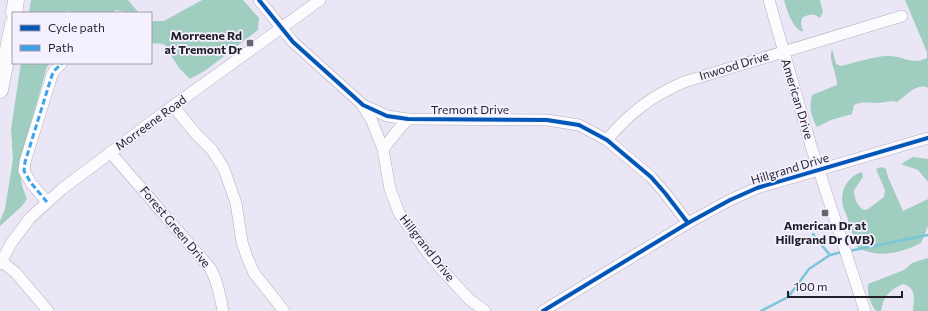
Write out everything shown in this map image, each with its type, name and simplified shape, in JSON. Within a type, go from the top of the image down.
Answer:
[{"type":"highway","points":[[14,12],[16,0]]},
{"type":"highway","points":[[0,90],[12,29]]},
{"type":"street","name":"Tremont Drive","points":[[259,0],[293,42],[363,105],[387,116],[408,119],[547,120],[579,125],[607,140],[651,177],[666,193],[688,224]]},
{"type":"street","name":"Morreene Road","points":[[1,262],[23,226],[47,202],[77,177],[320,0]]},
{"type":"street","name":"American Drive","points":[[769,0],[819,170],[865,311]]},
{"type":"street","name":"Inwood Drive","points":[[607,140],[644,103],[669,88],[705,75],[902,16]]},
{"type":"street","points":[[47,202],[31,183],[24,171],[25,162],[50,81],[54,70],[61,64]]},
{"type":"street","name":"Hillgrand Drive","points":[[363,105],[372,119],[383,149],[390,189],[399,213],[442,270],[469,299],[485,311]]},
{"type":"street","points":[[173,106],[196,134],[212,150],[224,169],[236,204],[242,242],[247,257],[254,273],[284,311]]},
{"type":"street","points":[[383,149],[408,119]]},
{"type":"street","name":"Hillgrand Drive","points":[[543,311],[730,200],[757,188],[928,138]]},
{"type":"street","name":"Forest Green Drive","points":[[110,152],[210,268],[218,288],[223,311]]},
{"type":"street","points":[[1,262],[16,273],[48,311]]},
{"type":"green space","points":[[31,0],[128,0],[138,12],[125,12],[116,10],[113,12],[29,12]]},
{"type":"green space","points":[[202,0],[243,0],[259,18],[258,30],[206,70],[190,79],[179,68],[164,44],[152,43],[152,21],[164,21]]},
{"type":"green space","points":[[784,0],[820,0],[823,12],[820,18],[815,15],[811,15],[802,18],[801,24],[803,32],[793,23]]},
{"type":"green space","points":[[905,0],[928,0],[928,88],[916,88],[897,102],[863,103],[854,105],[852,114],[831,120],[817,127],[811,111],[812,95],[837,85],[831,58],[832,49],[836,64],[841,66],[882,56],[892,56],[912,61],[927,58],[927,52]]},
{"type":"green space","points":[[21,64],[49,64],[47,67],[19,165],[22,186],[27,199],[22,206],[0,226],[0,221],[5,209],[13,159],[11,129]]},
{"type":"green space","points":[[913,157],[928,159],[928,182],[918,170],[901,164]]},
{"type":"green space","points":[[882,167],[886,169],[903,211],[928,199],[928,226],[921,243],[906,250],[881,254],[865,251],[857,247],[843,208],[842,195],[849,181],[857,174],[862,172],[863,177],[854,190],[855,199],[859,206],[864,210],[868,209],[884,197],[885,190],[876,169]]},
{"type":"green space","points":[[928,258],[928,311],[913,311],[913,291],[911,288],[903,284],[888,294],[881,311],[876,311],[869,298],[868,284],[904,270],[912,263]]},
{"type":"waterway","points":[[813,234],[830,255]]},
{"type":"waterway","points":[[849,251],[928,235]]},
{"type":"waterway","points":[[761,311],[788,297],[809,269],[830,255],[842,252]]},
{"type":"marked path","points":[[47,202],[31,183],[24,171],[25,162],[52,75],[61,64]]},
{"type":"cycle path","points":[[259,0],[293,42],[363,105],[387,116],[408,119],[547,120],[579,125],[607,140],[651,177],[688,223]]},
{"type":"cycle path","points":[[543,311],[688,223],[730,200],[757,188],[928,138]]},
{"type":"place","name":"Morreene Rd at Tremont Dr","points":[[250,43]]},
{"type":"place","name":"American Dr at Hillgrand Dr (WB)","points":[[825,213]]}]
